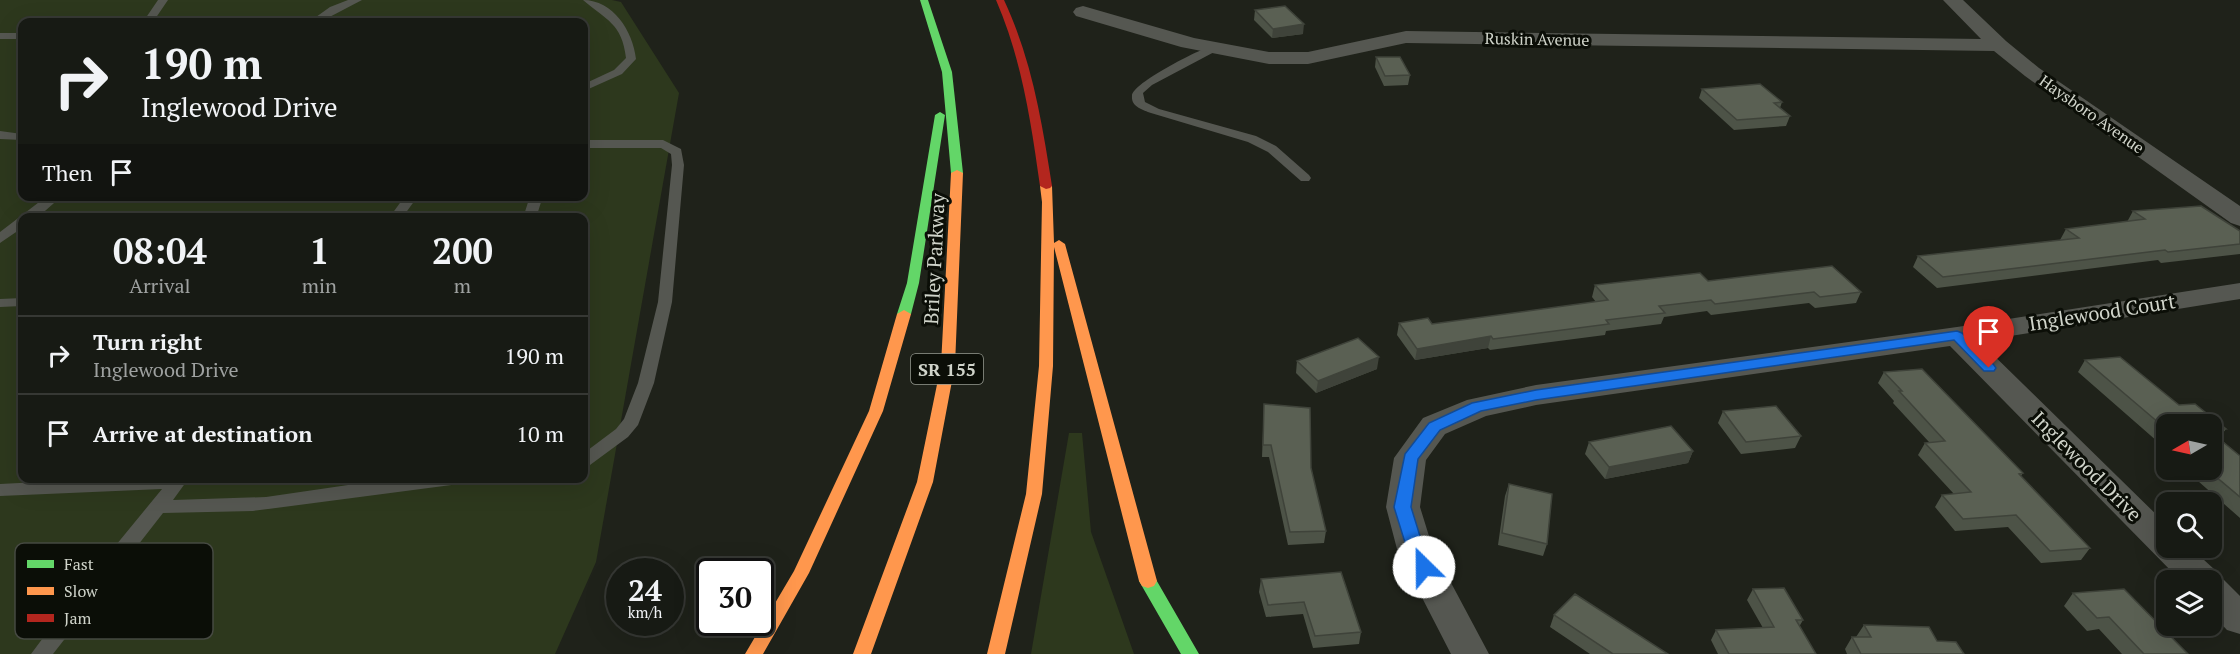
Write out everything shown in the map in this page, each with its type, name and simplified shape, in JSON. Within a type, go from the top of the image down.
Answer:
[{"type":"highway","name":"Briley Parkway","points":[[862,654],[925,482],[948,365],[958,179],[947,72],[924,0]]},
{"type":"highway","points":[[1000,0],[1010,20],[1030,84],[1048,202],[1145,575],[1190,654]]},
{"type":"highway","points":[[754,654],[801,573],[876,411],[913,283],[947,72]]},
{"type":"highway","points":[[996,654],[1034,494],[1046,366],[1048,202]]},
{"type":"street","name":"Haysboro Avenue","points":[[1952,0],[1999,45],[2042,79],[2240,218]]},
{"type":"street","name":"Ruskin Avenue","points":[[1083,12],[1214,48],[1264,57],[1293,59],[1317,56],[1378,40],[1406,37],[1999,45]]},
{"type":"street","name":"Inglewood Court","points":[[1470,654],[1415,549],[1402,507],[1410,458],[1434,426],[1478,407],[1536,395],[1957,336],[2240,291]]},
{"type":"street","name":"Inglewood Drive","points":[[1957,336],[2156,535]]},
{"type":"street","name":"Inglewood Drive","points":[[2179,558],[2192,570]]},
{"type":"street","points":[[2222,601],[2240,619]]},
{"type":"lane","points":[[151,18],[163,0]]},
{"type":"lane","points":[[320,18],[334,9],[357,0]]},
{"type":"lane","points":[[588,0],[610,13],[628,43],[631,59],[624,68],[609,78],[588,86]]},
{"type":"lane","points":[[0,36],[18,36]]},
{"type":"lane","points":[[1214,48],[1148,83],[1138,92],[1137,98],[1140,104],[1163,114],[1252,139],[1272,149],[1305,178]]},
{"type":"lane","points":[[0,135],[18,137]]},
{"type":"lane","points":[[588,144],[663,144],[677,152],[678,165],[665,302],[646,383],[632,421],[622,433],[588,458]]},
{"type":"lane","points":[[34,213],[50,201]]},
{"type":"lane","points":[[399,213],[408,201]]},
{"type":"lane","points":[[0,239],[18,225]]},
{"type":"lane","points":[[0,303],[18,302]]},
{"type":"lane","points":[[0,490],[125,483]]},
{"type":"lane","points":[[128,543],[177,483]]},
{"type":"lane","points":[[159,506],[265,503],[405,483]]},
{"type":"lane","points":[[41,654],[52,639]]},
{"type":"green space","points":[[0,0],[612,0],[621,2],[679,93],[596,562],[555,654],[0,654]]},
{"type":"green space","points":[[1069,433],[1082,433],[1091,532],[1134,654],[1031,654]]},
{"type":"building","points":[[1285,6],[1304,24],[1273,29],[1255,10]]},
{"type":"building","points":[[1376,57],[1400,57],[1410,75],[1385,76]]},
{"type":"building","points":[[1760,84],[1782,102],[1774,103],[1790,116],[1737,120],[1702,89]]},
{"type":"building","points":[[2201,206],[2240,231],[2240,244],[2168,252],[2165,250],[1943,277],[1918,256],[2079,238],[2066,229],[2145,219],[2133,211]]},
{"type":"building","points":[[1832,266],[1861,292],[1820,297],[1814,292],[1715,304],[1711,300],[1659,306],[1665,313],[1606,320],[1609,324],[1493,339],[1491,336],[1417,349],[1399,323],[1428,318],[1432,324],[1608,300],[1595,285],[1700,273],[1708,281]]},
{"type":"building","points":[[1358,338],[1379,357],[1318,381],[1297,361]]},
{"type":"building","points":[[2120,357],[2179,405],[2195,404],[2207,414],[2156,414],[2156,420],[2085,360]]},
{"type":"building","points":[[1922,369],[2023,473],[2019,474],[2090,548],[2050,551],[2016,515],[1963,519],[1942,495],[1971,492],[1925,443],[1945,441],[1884,372]]},
{"type":"building","points":[[1264,404],[1310,408],[1311,468],[1326,531],[1290,532],[1271,445],[1263,445]]},
{"type":"building","points":[[1776,406],[1801,436],[1746,442],[1723,411]]},
{"type":"building","points":[[1671,426],[1693,451],[1609,467],[1589,442]]},
{"type":"building","points":[[2222,441],[2240,456],[2240,497],[2220,480],[2222,480]]},
{"type":"building","points":[[1509,484],[1552,494],[1547,544],[1502,533]]},
{"type":"building","points":[[1341,572],[1361,632],[1315,636],[1304,602],[1268,605],[1261,579]]},
{"type":"building","points":[[1784,588],[1803,620],[1796,620],[1816,654],[1729,654],[1716,630],[1774,627],[1753,589]]},
{"type":"building","points":[[2124,589],[2156,622],[2156,636],[2170,636],[2188,654],[2144,654],[2109,617],[2097,618],[2073,593]]},
{"type":"building","points":[[1575,594],[1668,654],[1613,654],[1554,615]]},
{"type":"building","points":[[1864,625],[1929,627],[1937,641],[1956,642],[1964,654],[1861,654],[1852,637],[1871,637]]},
{"type":"traffic: fast","points":[[924,0],[947,72],[957,173]]},
{"type":"traffic: fast","points":[[904,314],[913,283],[940,115]]},
{"type":"traffic: fast","points":[[1148,581],[1190,654]]},
{"type":"traffic: slow","points":[[862,654],[925,482],[948,365],[957,173]]},
{"type":"traffic: slow","points":[[996,654],[1034,494],[1046,366],[1048,202],[1046,186]]},
{"type":"traffic: slow","points":[[1059,244],[1148,581]]},
{"type":"traffic: slow","points":[[754,654],[801,573],[876,411],[904,314]]},
{"type":"traffic: jam","points":[[1000,0],[1025,68],[1046,186]]},
{"type":"route","points":[[1424,567],[1415,549],[1402,507],[1410,458],[1434,426],[1478,407],[1536,395],[1957,336],[1989,368]]}]
